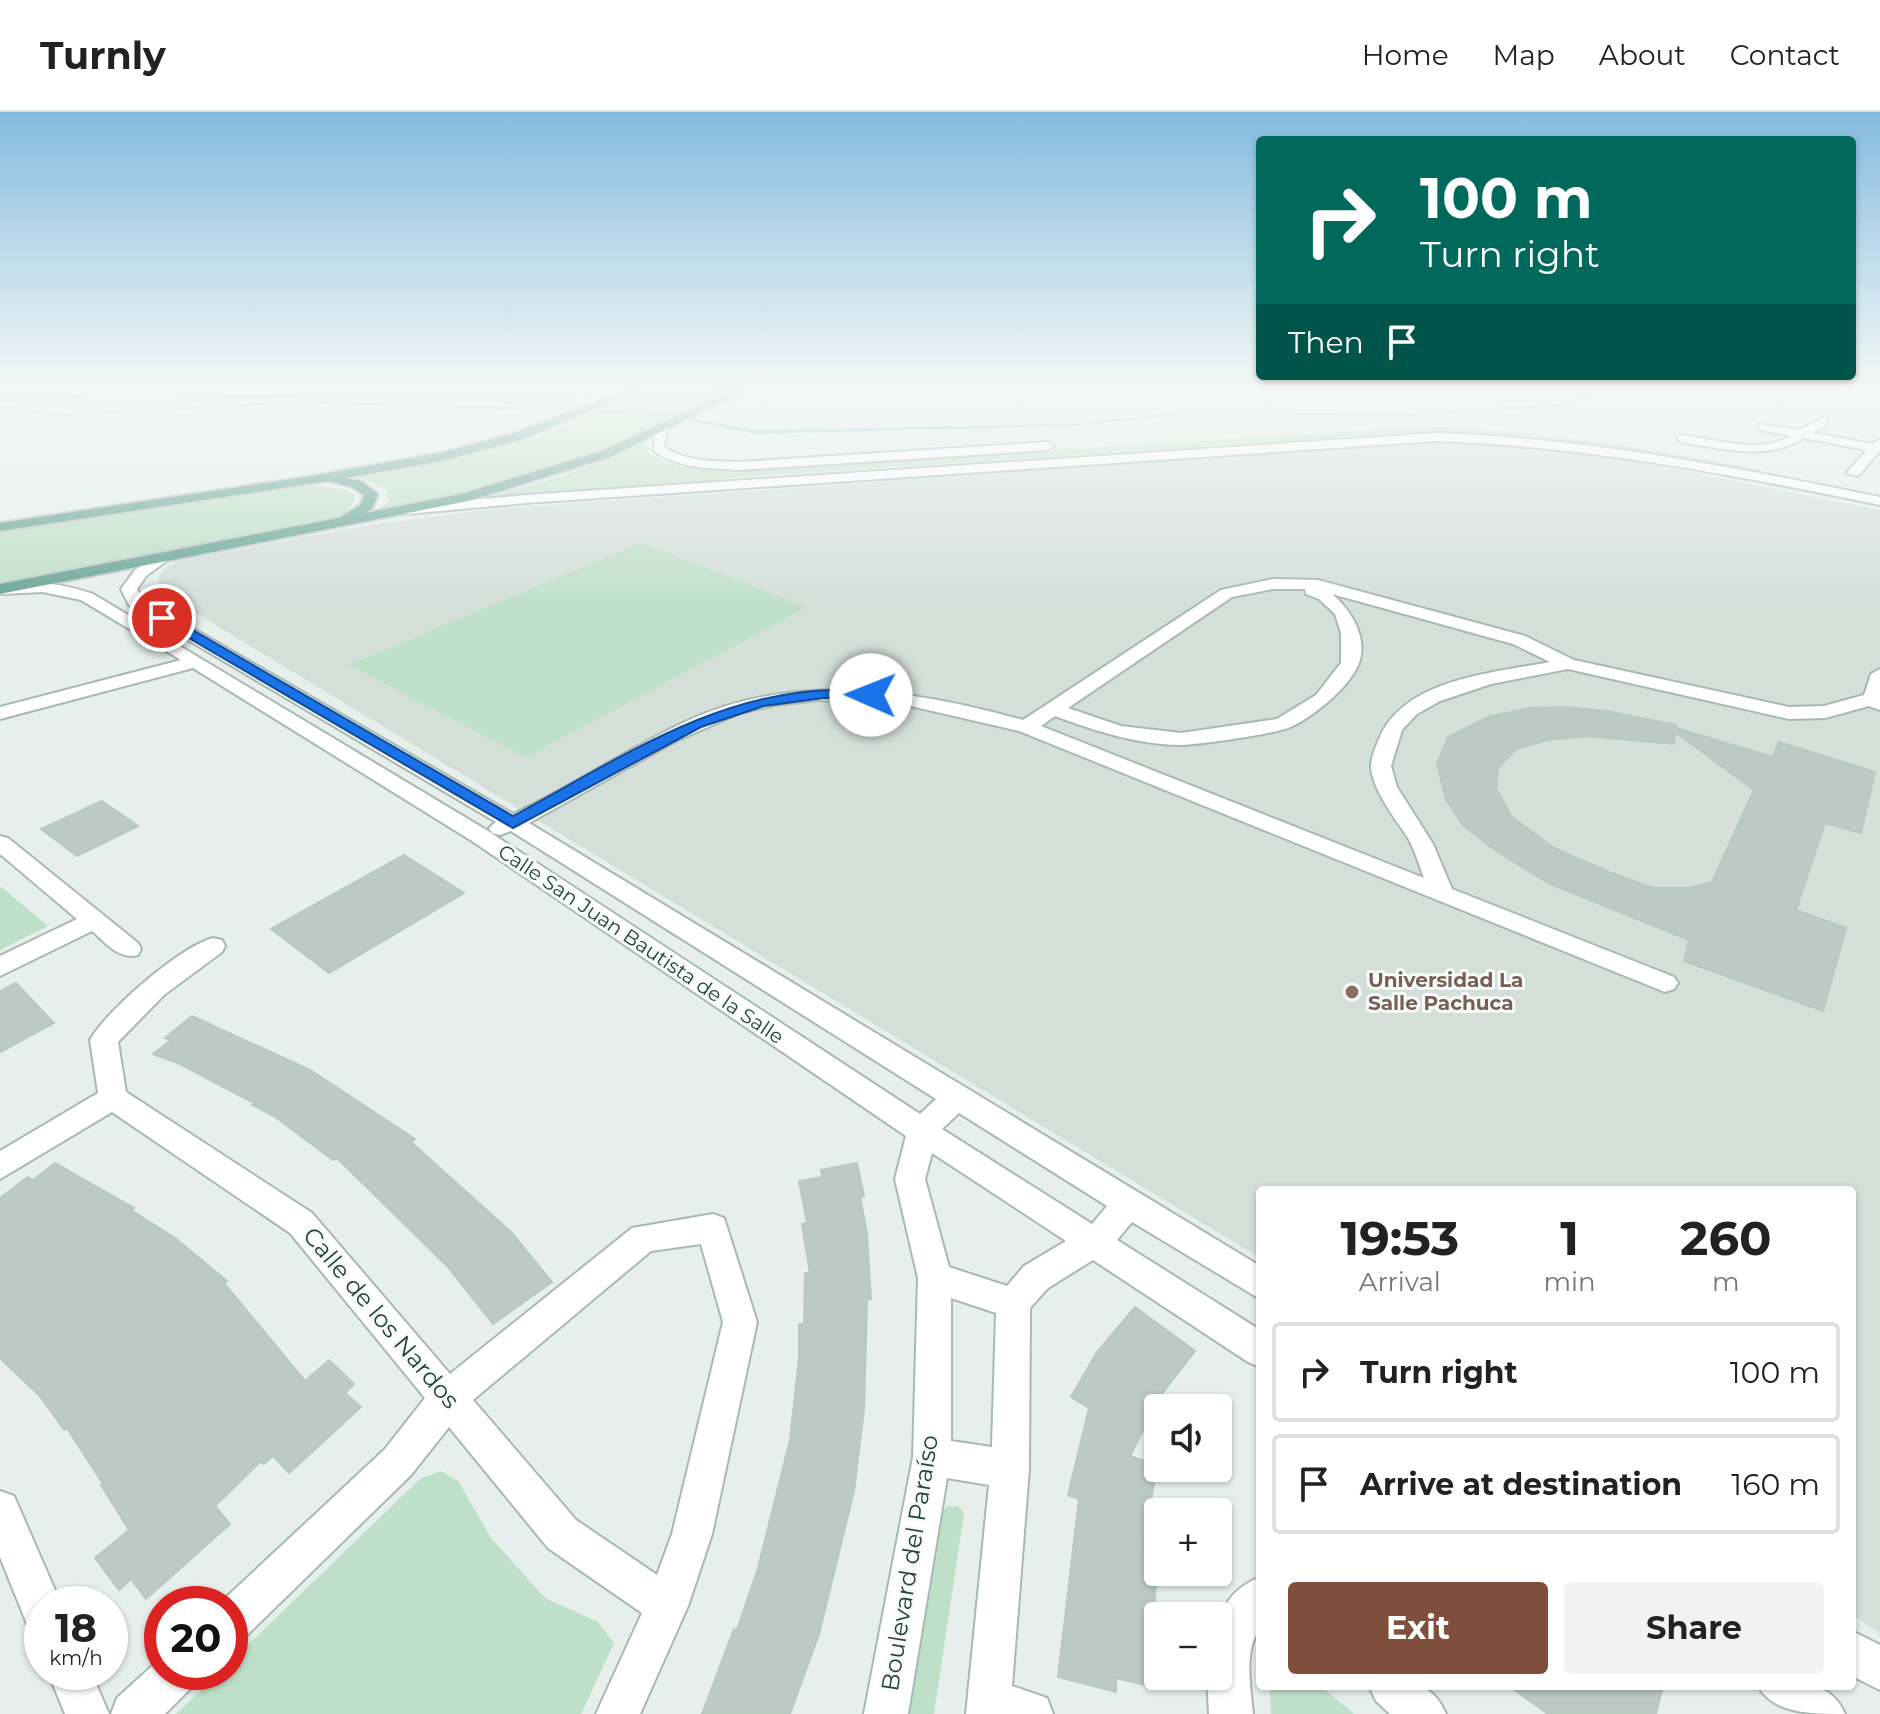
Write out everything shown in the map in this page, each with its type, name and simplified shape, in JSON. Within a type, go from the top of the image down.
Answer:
[{"type":"main road","points":[[0,527],[312,480],[414,461]]},
{"type":"main road","points":[[1,589],[407,510],[583,461]]},
{"type":"main road","points":[[312,480],[356,484],[371,494],[366,507],[335,524]]},
{"type":"street","points":[[684,461],[739,466],[820,461]]},
{"type":"street","points":[[407,510],[1089,461]]},
{"type":"street","points":[[1658,461],[1880,501]]},
{"type":"street","points":[[1737,461],[1880,488]]},
{"type":"street","points":[[1853,473],[1864,461]]},
{"type":"street","points":[[1793,484],[1804,473]]},
{"type":"street","name":"Calle San Juan Bautista de la Salle","points":[[164,557],[132,581],[129,589],[135,602],[513,823],[1256,1282]]},
{"type":"street","points":[[1026,727],[1227,593],[1273,584],[1318,585],[1519,640],[1568,664],[1789,713],[1825,712],[1876,701],[1880,674]]},
{"type":"street","points":[[1054,709],[1118,732],[1181,739],[1282,724],[1323,699],[1350,663],[1350,633],[1343,612],[1325,596],[1297,586]]},
{"type":"street","name":"Calle San Juan Bautista de la Salle","points":[[1,589],[43,587],[87,597],[196,662],[480,836],[922,1131],[1256,1347]]},
{"type":"street","points":[[0,713],[196,662]]},
{"type":"street","points":[[1443,896],[1421,844],[1399,809],[1381,768],[1387,734],[1410,711],[1443,692],[1489,679],[1568,664]]},
{"type":"street","points":[[480,836],[513,823],[696,723],[762,702],[824,694],[895,696],[962,708],[1026,727],[1665,983]]},
{"type":"street","points":[[0,843],[129,949]]},
{"type":"street","points":[[0,967],[92,921]]},
{"type":"street","points":[[0,1166],[113,1098],[104,1040],[165,977],[213,946]]},
{"type":"street","points":[[922,1131],[958,1095]]},
{"type":"street","name":"Calle de los Nardos","points":[[113,1098],[301,1223],[562,1534],[667,1606]]},
{"type":"street","name":"Boulevard del Paraíso","points":[[886,1714],[932,1457],[935,1278],[910,1179],[922,1131]]},
{"type":"street","points":[[1031,1714],[989,1708],[1010,1469],[1013,1303],[1036,1277],[1064,1258],[1095,1243],[1129,1203]]},
{"type":"street","points":[[248,1605],[398,1462],[448,1398],[643,1238],[713,1228],[740,1322],[692,1534],[667,1606],[618,1714]]},
{"type":"street","points":[[935,1278],[1013,1303]]},
{"type":"street","points":[[932,1457],[1010,1469]]},
{"type":"street","points":[[0,1510],[32,1586]]},
{"type":"street","points":[[1231,1714],[1228,1669],[1237,1624],[1256,1603]]},
{"type":"street","points":[[1856,1654],[1880,1669]]},
{"type":"street","points":[[77,1690],[87,1714]]},
{"type":"street","points":[[133,1714],[158,1690]]},
{"type":"street","points":[[1396,1690],[1424,1714]]},
{"type":"street","points":[[1786,1690],[1823,1714]]},
{"type":"shaded area","name":"Universidad La Salle Pachuca","points":[[1176,461],[1635,461],[1880,510],[1880,1633],[1856,1618],[1856,1186],[1256,1186],[1256,1256],[158,590],[159,576],[168,566],[186,559],[369,525],[491,509]]},
{"type":"green space","points":[[437,461],[574,461],[524,477],[379,510],[389,500],[387,490],[358,476]]},
{"type":"green space","points":[[600,461],[664,461],[712,470],[893,461],[989,461],[481,499],[563,476]]},
{"type":"green space","points":[[1682,461],[1708,461],[1761,470],[1766,475]]},
{"type":"green space","points":[[288,487],[342,489],[355,495],[353,503],[343,514],[319,522],[0,583],[0,530]]},
{"type":"green space","points":[[641,543],[807,607],[526,757],[349,665]]},
{"type":"green space","points":[[0,886],[48,926],[0,950]]},
{"type":"green space","points":[[441,1471],[458,1481],[491,1538],[545,1598],[598,1622],[614,1643],[581,1714],[176,1714],[201,1690],[248,1690],[248,1645],[421,1478]]},
{"type":"green space","points":[[948,1506],[958,1506],[964,1513],[934,1714],[904,1714],[941,1512]]},
{"type":"green space","points":[[1270,1690],[1326,1690],[1354,1714],[1271,1714]]},
{"type":"building","points":[[1530,708],[1607,711],[1676,725],[1676,728],[1773,757],[1779,742],[1875,772],[1861,833],[1825,823],[1796,910],[1846,928],[1823,1011],[1684,961],[1689,940],[1548,883],[1492,848],[1463,825],[1446,799],[1437,764],[1448,737],[1488,717]],"holes":[[[1675,732],[1754,790],[1712,882],[1690,888],[1653,888],[1554,848],[1511,816],[1496,788],[1498,768],[1516,749],[1548,740],[1586,736],[1674,744]]]},
{"type":"building","points":[[102,801],[138,826],[77,856],[41,829]]},
{"type":"building","points":[[404,855],[464,893],[329,973],[271,929]]},
{"type":"building","points":[[16,983],[54,1023],[0,1052],[0,991]]},
{"type":"building","points":[[192,1016],[310,1070],[415,1139],[411,1142],[511,1232],[552,1282],[493,1324],[448,1267],[337,1158],[333,1160],[274,1116],[252,1105],[254,1103],[180,1064],[153,1054],[171,1040],[165,1038]]},
{"type":"building","points":[[55,1163],[134,1208],[131,1210],[175,1238],[227,1281],[224,1283],[305,1381],[329,1360],[354,1384],[345,1393],[361,1407],[289,1473],[273,1456],[264,1464],[261,1461],[215,1506],[230,1524],[161,1586],[144,1586],[144,1596],[131,1579],[123,1586],[116,1586],[95,1558],[129,1530],[103,1484],[67,1428],[64,1430],[40,1396],[0,1358],[0,1198],[28,1177],[33,1180]]},
{"type":"building","points":[[857,1163],[864,1196],[860,1197],[867,1234],[871,1299],[867,1300],[864,1409],[854,1491],[819,1634],[790,1714],[702,1714],[734,1629],[737,1630],[758,1568],[790,1440],[799,1358],[799,1324],[804,1324],[805,1273],[810,1273],[802,1224],[807,1223],[799,1181],[822,1177],[821,1170]]},
{"type":"building","points":[[1135,1307],[1195,1351],[1162,1394],[1144,1394],[1144,1428],[1130,1456],[1144,1461],[1144,1482],[1154,1482],[1151,1498],[1144,1498],[1143,1547],[1144,1586],[1156,1586],[1155,1602],[1144,1602],[1144,1685],[1116,1678],[1116,1692],[1058,1677],[1079,1499],[1068,1495],[1089,1408],[1071,1397],[1097,1352]]},
{"type":"building","points":[[1515,1690],[1662,1690],[1656,1714],[1548,1714]]},
{"type":"place","name":"Universidad La Salle Pachuca","points":[[1352,992]]},
{"type":"route","points":[[162,618],[513,823],[696,723],[762,702],[824,694],[871,695]]}]
